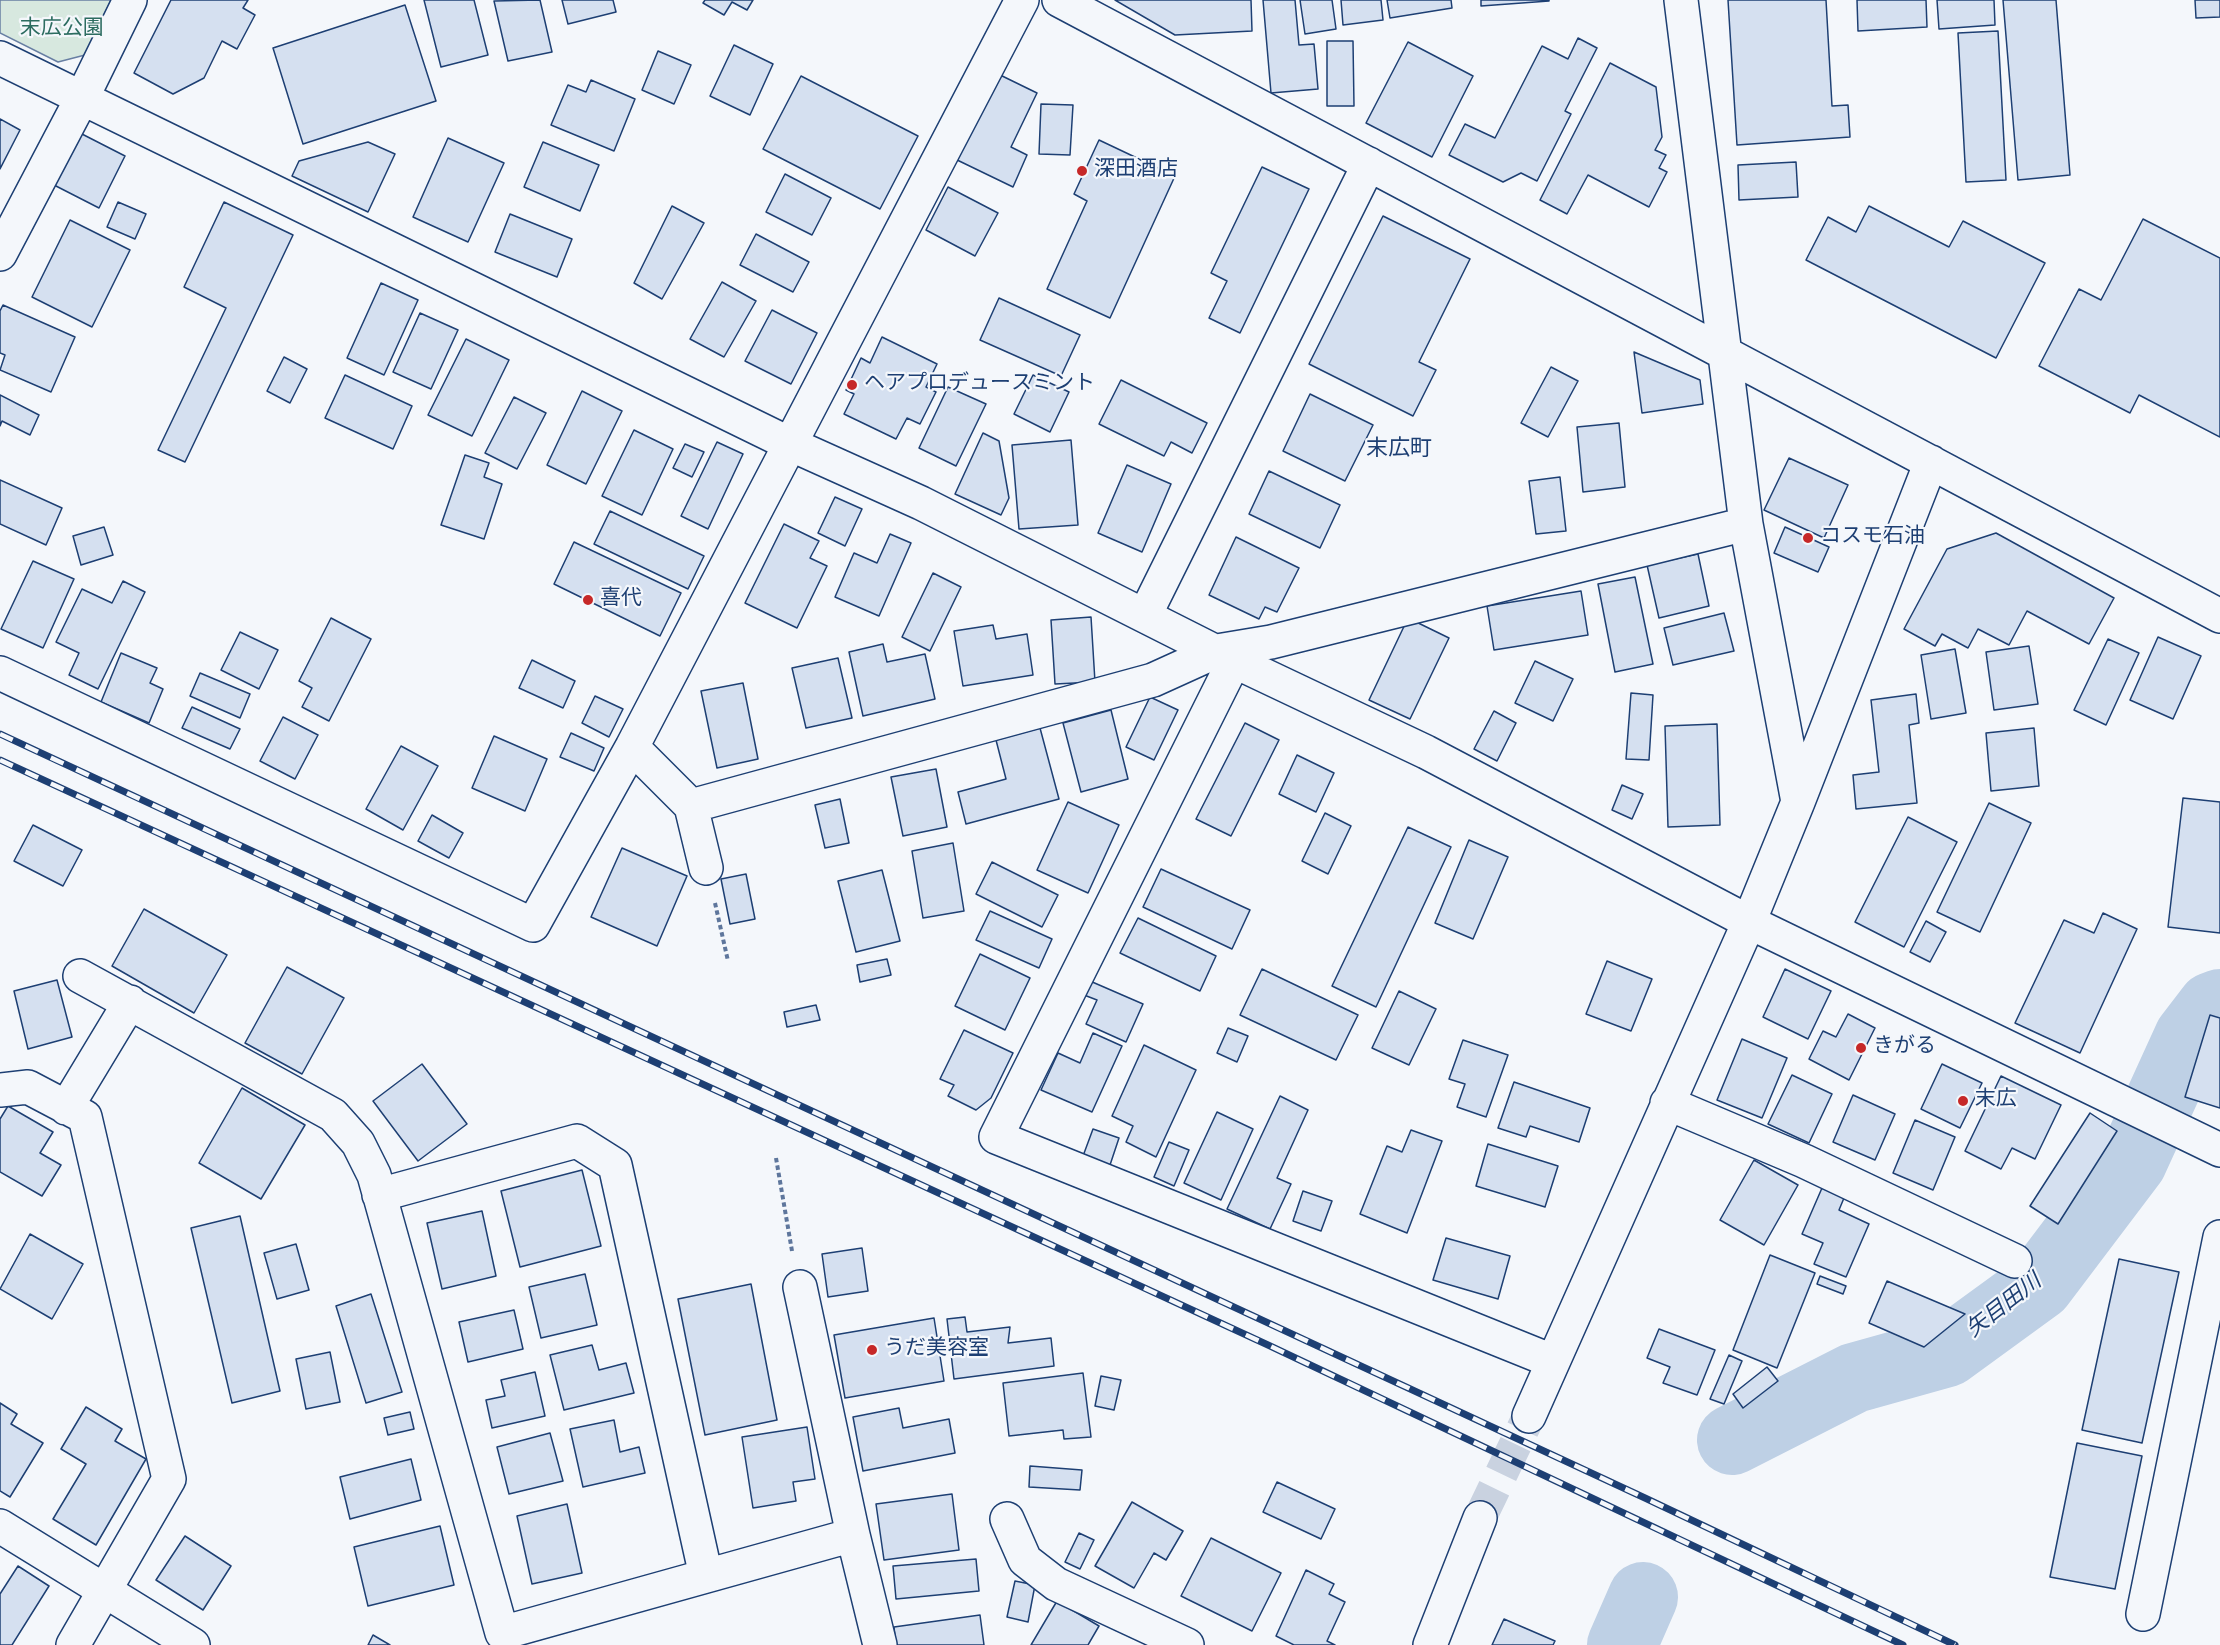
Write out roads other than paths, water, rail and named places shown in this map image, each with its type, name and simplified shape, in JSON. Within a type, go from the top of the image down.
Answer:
[{"type":"street","points":[[0,254],[82,98],[130,0]]},
{"type":"street","points":[[0,673],[533,925],[632,747],[1022,0]]},
{"type":"street","points":[[1059,0],[2220,616]]},
{"type":"street","points":[[1681,0],[1746,524],[1798,802]]},
{"type":"street","points":[[0,58],[790,444],[921,503],[1226,656],[1426,752],[1749,922],[2220,1150]]},
{"type":"street","points":[[1145,615],[1369,164]]},
{"type":"street","points":[[1528,1416],[1749,922],[1930,462]]},
{"type":"street","points":[[691,806],[1153,680],[1271,642],[1746,524]]},
{"type":"street","points":[[1226,656],[996,1137],[1552,1361]]},
{"type":"street","points":[[632,747],[691,806],[706,868]]},
{"type":"street","points":[[80,976],[333,1115],[358,1143],[374,1175],[502,1633],[853,1535]]},
{"type":"street","points":[[66,1108],[130,1002]]},
{"type":"street","points":[[0,1090],[28,1087],[85,1117],[169,1479],[73,1645]]},
{"type":"street","points":[[1667,1103],[1804,1161],[2015,1261]]},
{"type":"street","points":[[379,1195],[576,1141],[615,1165],[706,1576]]},
{"type":"street","points":[[2143,1614],[2220,1237]]},
{"type":"street","points":[[800,1287],[853,1535],[880,1645]]},
{"type":"street","points":[[1430,1645],[1480,1518]]},
{"type":"street","points":[[1007,1519],[1025,1560],[1056,1584],[1187,1645]]},
{"type":"street","points":[[0,1526],[193,1645]]},
{"type":"waterway","name":"矢目田川","points":[[1732,1440],[1854,1378],[1947,1352],[2039,1285],[2132,1162],[2189,1037],[2212,1007],[2220,1004]]},
{"type":"waterway","name":"矢目田川","points":[[1622,1645],[1643,1597]]},
{"type":"tunnel","points":[[1480,1518],[1529,1416]]},
{"type":"railway","points":[[0,734],[1645,1498],[1955,1645]]},
{"type":"railway","points":[[0,760],[1268,1345],[1903,1645]]},
{"type":"place","name":"深田酒店","points":[[1082,171]]},
{"type":"place","name":"ヘアプロデュースミント","points":[[852,385]]},
{"type":"place","name":"コスモ石油","points":[[1808,538]]},
{"type":"place","name":"喜代","points":[[588,600]]},
{"type":"place","name":"きがる","points":[[1861,1048]]},
{"type":"place","name":"末広","points":[[1963,1101]]},
{"type":"place","name":"うだ美容室","points":[[872,1350]]},
{"type":"district","name":"末広町","points":[[1399,451]]},
{"type":"park label","name":"末広公園","points":[[62,30]]}]
